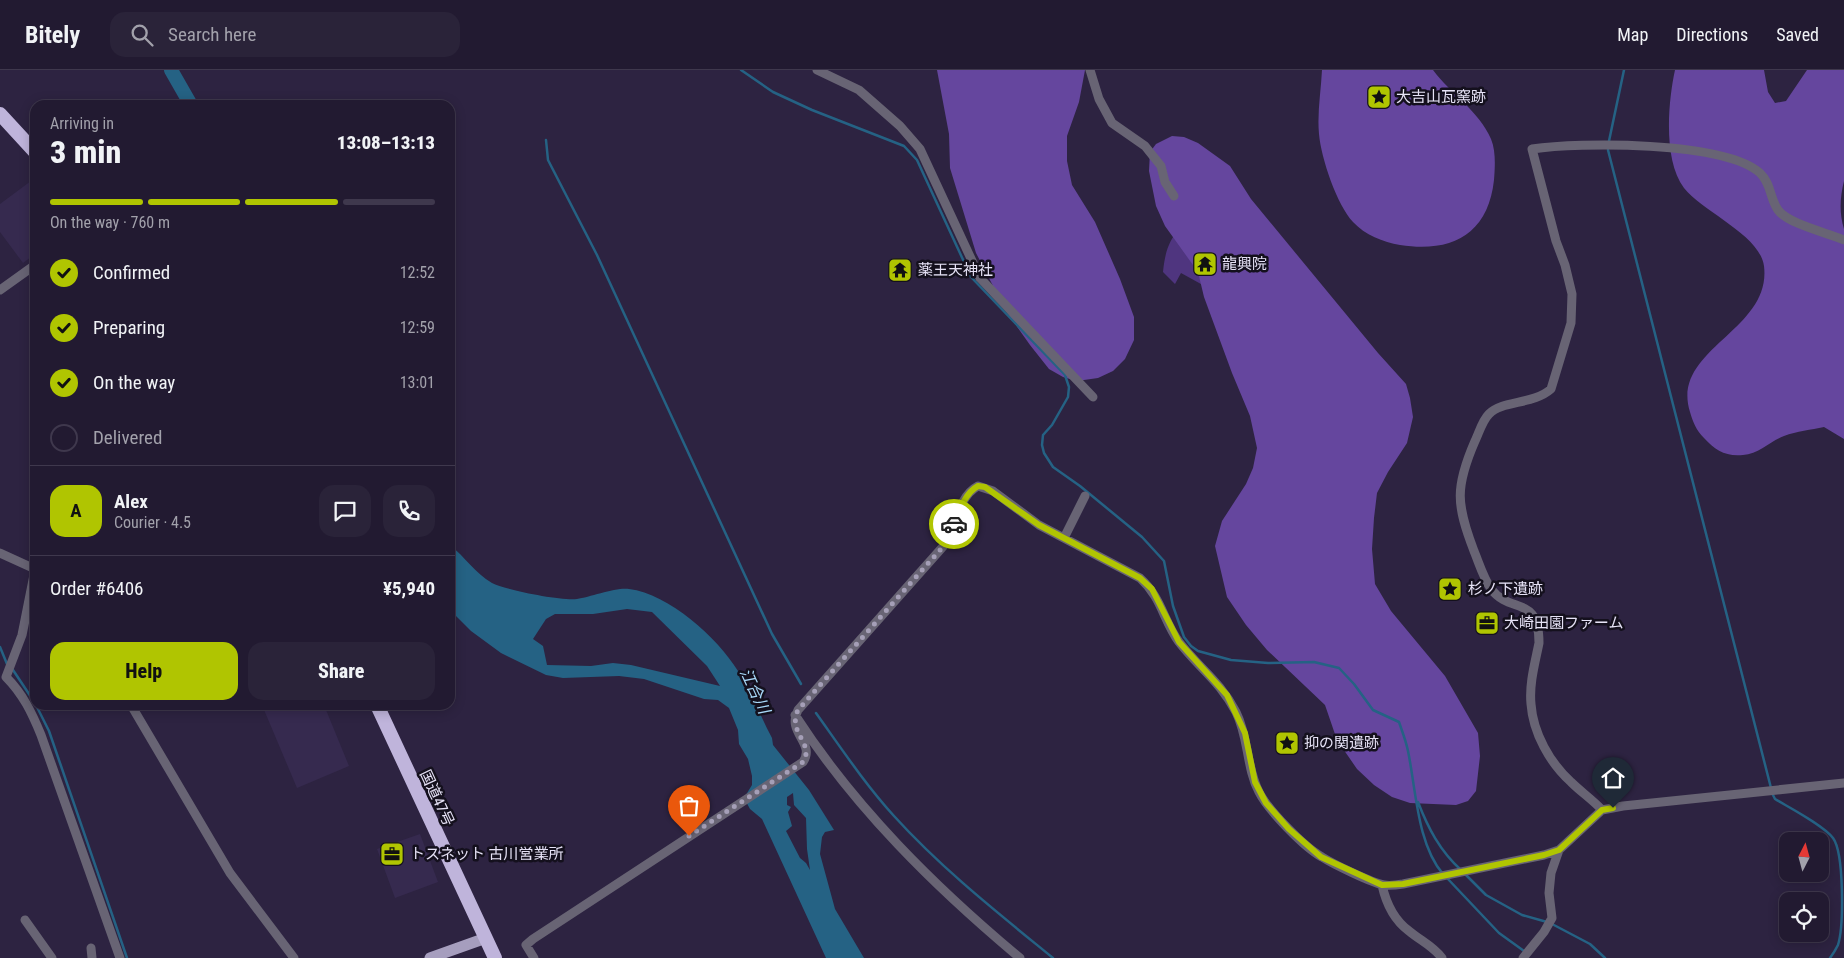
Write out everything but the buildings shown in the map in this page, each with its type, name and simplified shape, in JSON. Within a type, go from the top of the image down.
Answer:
[{"type":"highway","points":[[0,114],[30,147]]},
{"type":"highway","name":"国道47号","points":[[379,710],[495,958]]},
{"type":"main road","points":[[430,958],[486,938]]},
{"type":"street","points":[[817,70],[859,90],[900,126],[920,149],[980,278],[1093,397]]},
{"type":"street","points":[[1090,70],[1099,99],[1112,123],[1145,146],[1161,166],[1165,182],[1174,196]]},
{"type":"street","points":[[1602,810],[1592,799],[1570,782],[1552,761],[1540,739],[1531,705],[1539,643],[1539,633],[1534,615],[1530,610],[1499,597],[1492,589],[1478,562],[1461,511],[1460,482],[1483,423],[1489,414],[1497,408],[1536,399],[1551,390],[1571,323],[1572,294],[1566,265],[1556,241],[1532,149],[1613,146],[1659,148],[1724,156],[1760,173],[1767,181],[1779,212],[1801,225],[1844,240]]},
{"type":"street","points":[[0,290],[30,269]]},
{"type":"street","points":[[534,958],[526,945],[533,939],[803,762],[807,750],[796,728],[796,715],[948,541],[960,508],[973,489],[978,486],[993,491],[1039,525],[1140,578],[1152,589],[1179,642],[1212,676],[1227,695],[1245,733],[1255,782],[1266,803],[1296,835],[1321,857],[1382,885],[1403,884],[1439,877],[1544,855],[1559,850],[1602,810],[1844,782]]},
{"type":"street","points":[[1064,538],[1085,496]]},
{"type":"street","points":[[0,553],[30,568]]},
{"type":"street","points":[[30,595],[22,635],[6,677],[17,688],[30,708]]},
{"type":"street","points":[[31,710],[120,958]]},
{"type":"street","points":[[134,710],[230,873],[294,958]]},
{"type":"street","points":[[796,715],[813,742],[864,807],[930,878],[1020,958]]},
{"type":"street","points":[[1523,958],[1552,918],[1549,893],[1551,873],[1559,850]]},
{"type":"street","points":[[1382,885],[1389,907],[1398,920],[1409,931],[1430,944],[1442,958]]},
{"type":"street","points":[[25,920],[52,958]]},
{"type":"street","points":[[91,948],[92,958]]},
{"type":"shaded area","points":[[937,70],[1085,70],[1079,102],[1067,136],[1067,161],[1072,185],[1095,222],[1134,317],[1134,340],[1125,359],[1113,371],[1098,378],[1077,381],[1063,377],[1049,369],[1006,311],[976,253],[950,168],[949,134]]},
{"type":"shaded area","points":[[1322,70],[1433,70],[1472,111],[1486,129],[1493,144],[1495,170],[1490,199],[1484,214],[1475,227],[1464,236],[1451,242],[1435,246],[1418,247],[1381,240],[1363,231],[1353,222],[1336,193],[1326,168],[1320,144],[1318,118]]},
{"type":"shaded area","points":[[1675,70],[1764,70],[1768,92],[1775,103],[1786,101],[1807,70],[1844,70],[1844,181],[1841,217],[1844,229],[1844,439],[1824,427],[1784,436],[1749,454],[1731,455],[1721,452],[1712,446],[1701,435],[1694,423],[1690,412],[1688,390],[1694,372],[1707,355],[1739,324],[1753,307],[1762,288],[1764,266],[1760,255],[1752,244],[1730,224],[1693,197],[1684,188],[1677,176],[1670,147],[1669,130],[1670,98]]},
{"type":"shaded area","points":[[1172,136],[1184,137],[1198,143],[1230,166],[1251,199],[1378,353],[1406,384],[1413,417],[1407,443],[1377,493],[1372,549],[1375,584],[1391,611],[1445,676],[1478,733],[1480,756],[1476,791],[1468,801],[1456,805],[1410,803],[1392,797],[1374,785],[1357,769],[1337,740],[1325,705],[1267,650],[1246,625],[1227,597],[1215,546],[1222,521],[1246,484],[1253,468],[1257,448],[1250,416],[1204,297],[1198,272],[1165,226],[1156,206],[1149,171],[1150,152],[1156,144]]},
{"type":"shaded area","points":[[30,182],[30,258],[23,263],[0,232],[0,204]]},
{"type":"shaded area","points":[[1181,227],[1210,289],[1181,273],[1175,284],[1163,272],[1168,248],[1173,237]]},
{"type":"shaded area","points":[[264,710],[326,710],[349,766],[297,788]]},
{"type":"shaded area","points":[[420,834],[438,882],[395,898],[377,849]]},
{"type":"water","points":[[455,550],[480,575],[492,583],[509,589],[559,598],[577,599],[618,589],[629,589],[660,599],[691,619],[718,645],[738,671],[748,687],[772,738],[773,745],[809,790],[834,830],[825,832],[822,837],[820,854],[835,909],[864,958],[826,958],[762,819],[750,809],[744,798],[752,785],[752,776],[748,759],[739,744],[738,730],[729,708],[718,700],[704,699],[644,679],[619,676],[563,678],[546,675],[501,653],[471,631],[455,615]],"holes":[[[627,609],[652,612],[707,666],[720,686],[631,665],[613,663],[591,666],[547,665],[543,646],[533,639],[546,619],[555,614],[593,614]],[[793,793],[794,805],[806,818],[810,870],[800,858],[786,831],[792,826],[788,812],[791,807],[787,805],[787,797]]]},
{"type":"waterway","name":"江合川","points":[[171,70],[188,100]]},
{"type":"waterway","points":[[741,70],[773,92],[812,110],[904,146],[917,160],[971,277],[1065,375],[1069,387],[1068,397],[1052,425],[1043,435],[1042,445],[1044,453],[1053,467],[1080,486],[1142,537],[1164,561],[1173,606],[1184,637],[1191,646],[1198,651],[1231,660],[1268,663],[1314,662],[1339,668],[1354,684],[1373,710],[1399,722],[1408,751],[1423,832],[1434,862],[1443,874]]},
{"type":"waterway","points":[[1609,141],[1624,70]]},
{"type":"waterway","points":[[546,140],[548,160],[597,255],[772,634],[801,684]]},
{"type":"waterway","points":[[1608,150],[1771,788]]},
{"type":"waterway","points":[[0,647],[7,664]]},
{"type":"waterway","points":[[13,670],[30,696]]},
{"type":"waterway","points":[[38,710],[49,731],[127,958]]},
{"type":"waterway","points":[[816,713],[873,791],[912,835],[971,890],[1053,958]]},
{"type":"waterway","points":[[1772,793],[1775,799],[1822,828],[1833,838],[1837,846],[1841,873],[1842,906],[1838,945],[1830,958]]},
{"type":"waterway","points":[[1418,802],[1435,839],[1461,870]]},
{"type":"waterway","points":[[1465,874],[1486,895],[1522,915],[1547,922]]},
{"type":"waterway","points":[[1447,878],[1499,933],[1524,951]]},
{"type":"waterway","points":[[1552,924],[1590,944],[1605,958]]},
{"type":"way so far","points":[[689,836],[803,762],[807,750],[794,722],[798,710],[948,541],[954,524]]},
{"type":"place","name":"大吉山瓦窯跡","points":[[1379,97]]},
{"type":"place","name":"龍興院","points":[[1205,264]]},
{"type":"place","name":"薬王天神社","points":[[900,270]]},
{"type":"place","name":"杉ノ下遺跡","points":[[1450,589]]},
{"type":"place","name":"大崎田園ファーム","points":[[1487,623]]},
{"type":"place","name":"抑の関遺跡","points":[[1287,743]]},
{"type":"place","name":"トスネット 古川営業所","points":[[392,854]]},
{"type":"route","points":[[954,524],[960,508],[973,489],[978,486],[985,487],[1039,525],[1140,578],[1152,589],[1179,642],[1212,676],[1227,695],[1245,733],[1255,782],[1259,793],[1266,803],[1289,829],[1321,857],[1382,885],[1392,886],[1428,880],[1544,855],[1559,850],[1602,810],[1613,808]]}]
